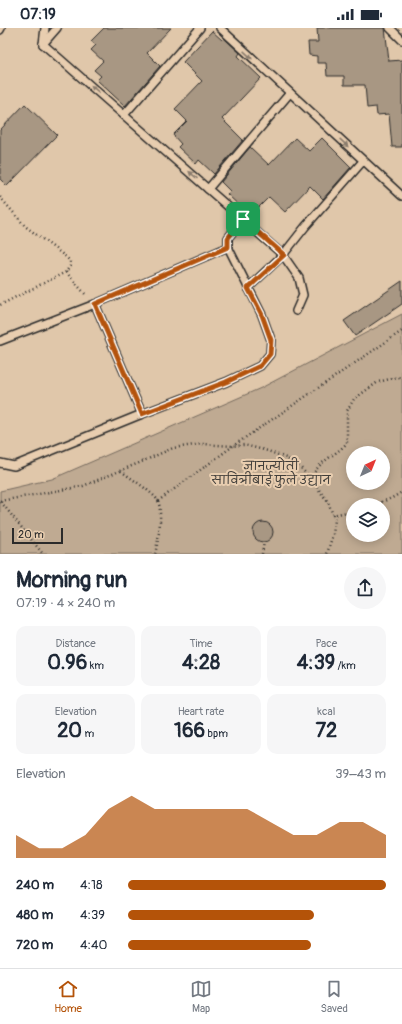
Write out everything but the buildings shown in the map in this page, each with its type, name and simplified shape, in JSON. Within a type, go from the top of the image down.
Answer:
[{"type":"lane","points":[[43,44],[45,28]]},
{"type":"lane","points":[[43,44],[57,28]]},
{"type":"lane","points":[[124,115],[200,28]]},
{"type":"lane","points":[[220,28],[402,196]]},
{"type":"lane","points":[[390,28],[402,40]]},
{"type":"lane","points":[[43,44],[284,255],[299,278],[303,295],[296,310]]},
{"type":"lane","points":[[208,189],[290,93]]},
{"type":"lane","points":[[248,288],[284,255],[305,227],[363,161]]},
{"type":"lane","points":[[0,463],[14,466],[226,382],[260,366],[270,354],[271,340],[262,315],[228,247],[228,238],[243,219]]},
{"type":"lane","points":[[0,341],[95,304],[228,247]]},
{"type":"lane","points":[[95,304],[142,414]]},
{"type":"path","points":[[0,198],[25,226],[70,261],[70,266],[66,272],[0,305]]},
{"type":"path","points":[[66,272],[95,304]]},
{"type":"path","points":[[158,500],[233,446],[402,331]]},
{"type":"path","points":[[311,479],[314,470],[340,451],[347,443],[347,411],[354,399],[378,382],[398,377],[402,378]]},
{"type":"path","points":[[42,554],[0,501],[83,486],[173,448],[202,444],[233,446],[244,445],[268,451],[286,458],[300,467],[328,502],[335,520],[333,534],[327,554]]},
{"type":"path","points":[[121,471],[150,492],[158,500],[160,514],[159,541],[155,554]]},
{"type":"path","points":[[390,499],[402,492]]},
{"type":"path","points":[[332,514],[346,512]]},
{"type":"path","points":[[262,554],[264,542]]},
{"type":"green space","name":"ज्ञानज्योती सावित्रीबाई फुले उद्यान","points":[[402,314],[402,554],[0,554],[0,491],[52,479],[261,388]]},
{"type":"route","points":[[243,219],[284,255],[248,288],[262,315],[271,340],[270,354],[260,366],[226,382],[142,414],[95,304],[228,247],[228,238],[243,219]]}]
